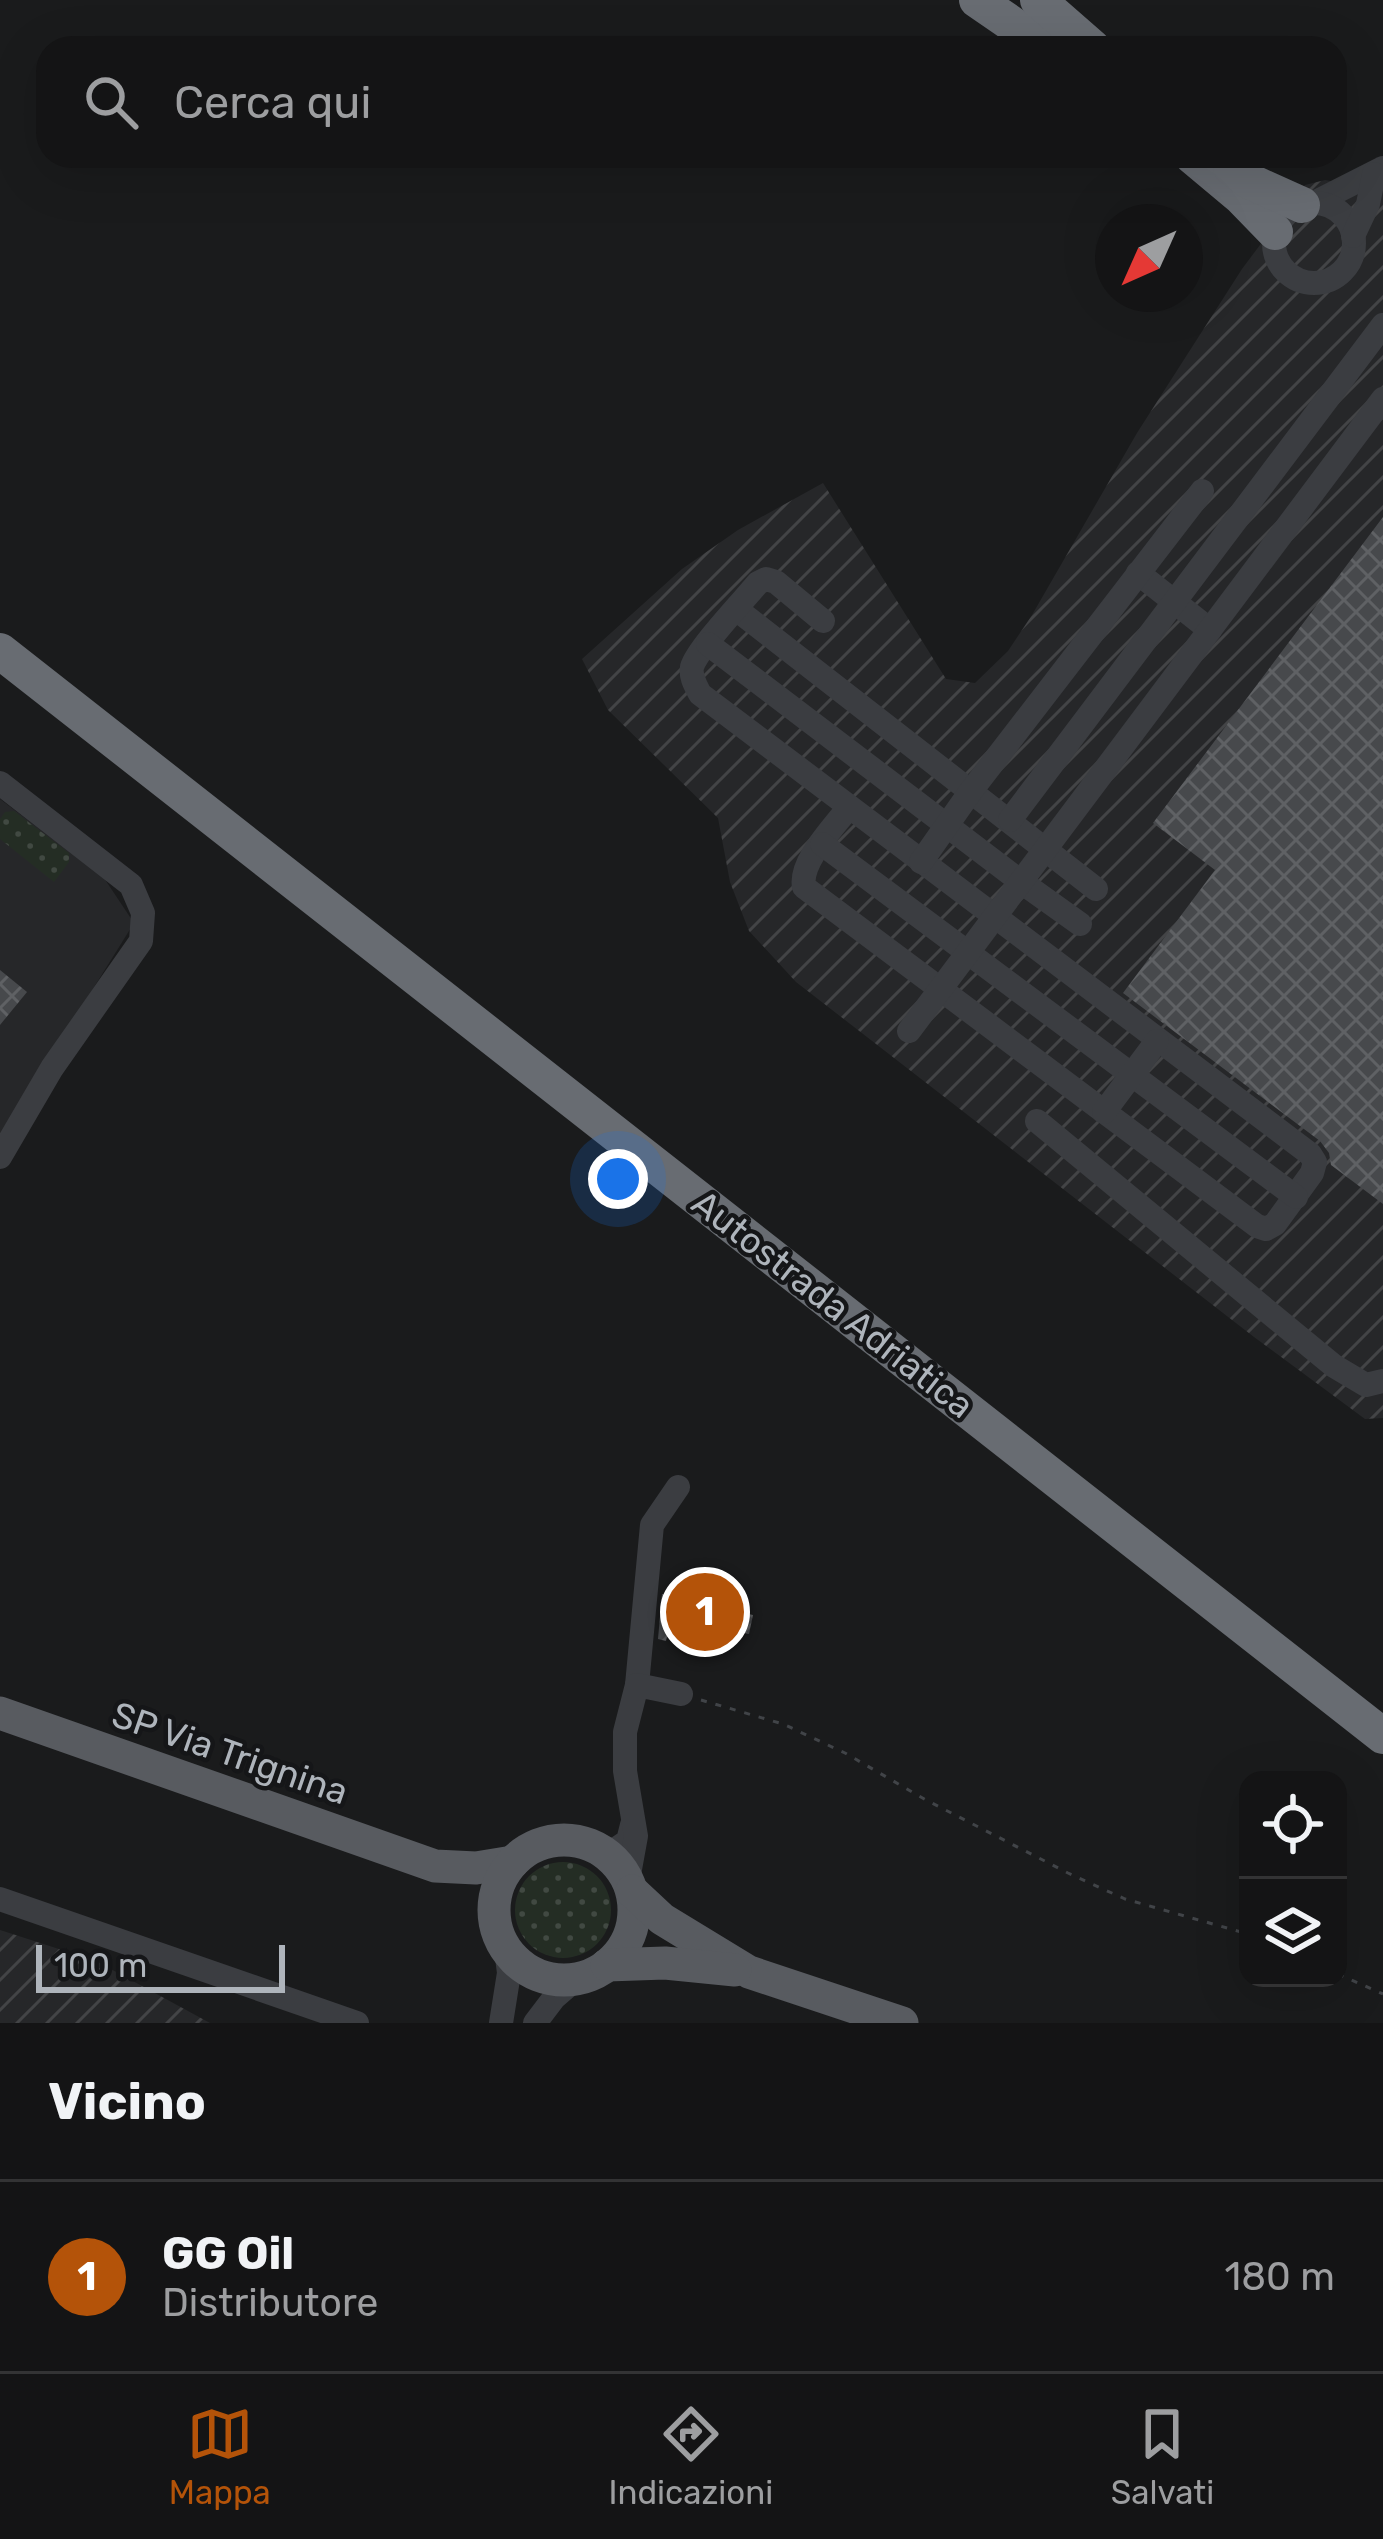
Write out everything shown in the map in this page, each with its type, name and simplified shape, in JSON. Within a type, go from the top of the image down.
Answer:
[{"type":"highway","points":[[976,0],[1037,36]]},
{"type":"highway","points":[[1004,0],[1058,36]]},
{"type":"highway","points":[[1038,0],[1065,36]]},
{"type":"highway","points":[[1056,0],[1069,36]]},
{"type":"highway","points":[[1207,168],[1275,232]]},
{"type":"highway","points":[[1232,168],[1249,181],[1308,204]]},
{"type":"highway","name":"Autostrada Adriatica","points":[[0,622],[1383,1706]]},
{"type":"highway","name":"Autostrada Adriatica","points":[[0,651],[1383,1736]]},
{"type":"main road","name":"SP Via Trignina","points":[[0,1713],[435,1866],[476,1868],[513,1862],[548,1841],[589,1844],[662,1918],[749,1972]]},
{"type":"main road","points":[[500,1934],[497,1889],[513,1862]]},
{"type":"main road","name":"SP Via Trignina","points":[[435,1866],[500,1934],[520,1964],[537,1974],[556,1979],[664,1963],[749,1972],[902,2023]]},
{"type":"main road","points":[[592,1972],[625,1945],[634,1919],[622,1875]]},
{"type":"street","points":[[1378,171],[1353,236],[1349,262],[1341,272],[1330,279],[1305,282],[1293,277],[1276,257],[1275,232],[1281,220],[1290,210],[1378,171]]},
{"type":"street","points":[[1308,204],[1335,209],[1353,236]]},
{"type":"street","points":[[1010,820],[1383,325]]},
{"type":"street","points":[[909,1031],[1382,400],[1344,377]]},
{"type":"street","points":[[921,862],[1202,491]]},
{"type":"street","points":[[1138,573],[1210,630]]},
{"type":"street","points":[[823,621],[776,582],[758,583],[691,670],[700,694],[1310,1154],[1315,1162],[1312,1173],[1275,1224],[1266,1229],[1257,1226],[804,887],[806,864],[849,807]]},
{"type":"street","points":[[736,610],[1096,889]]},
{"type":"street","points":[[708,644],[1080,924]]},
{"type":"street","points":[[0,783],[131,885],[143,914],[141,941],[52,1068],[0,1157]]},
{"type":"street","points":[[821,844],[1296,1197]]},
{"type":"street","points":[[1104,1112],[1157,1041]]},
{"type":"street","points":[[1036,1121],[1334,1366],[1366,1385],[1383,1381]]},
{"type":"street","points":[[622,1875],[636,1836],[625,1772],[625,1732],[637,1685],[652,1525],[679,1487]]},
{"type":"street","points":[[637,1685],[681,1694]]},
{"type":"street","points":[[0,1899],[357,2023]]},
{"type":"street","points":[[498,2018],[509,1973],[500,1934]]},
{"type":"street","points":[[537,2022],[554,1998],[592,1972]]},
{"type":"path","points":[[681,1694],[783,1724],[1125,1899],[1239,1931]]},
{"type":"path","points":[[1347,1978],[1383,1994]]},
{"type":"shaded area","points":[[1383,179],[1383,1418],[1365,1419],[796,982],[749,931],[730,882],[718,818],[608,710],[582,659],[682,569],[738,530],[823,483],[946,679],[975,683],[1008,651],[1032,615],[1137,433],[1242,269],[1305,185],[1325,180],[1368,187]]},
{"type":"shaded area","points":[[0,799],[104,878],[134,923],[0,1138]]},
{"type":"shaded area","points":[[14,811],[69,853],[69,862],[54,882],[0,839],[0,819]]},
{"type":"shaded area","points":[[563,1862],[597,1876],[611,1910],[597,1944],[563,1958],[529,1944],[515,1910],[529,1876]]},
{"type":"shaded area","points":[[0,1930],[96,1961],[210,2023],[0,2023]]},
{"type":"building","points":[[1383,517],[1383,1204],[1331,1165],[1320,1141],[1123,993],[1215,870],[1153,823]]},
{"type":"building","points":[[0,970],[27,992],[0,1025]]},
{"type":"building","points":[[662,1594],[753,1615],[749,1634],[672,1617],[666,1641],[658,1639]]},
{"type":"place","name":"GG Oil","points":[[705,1612]]}]
